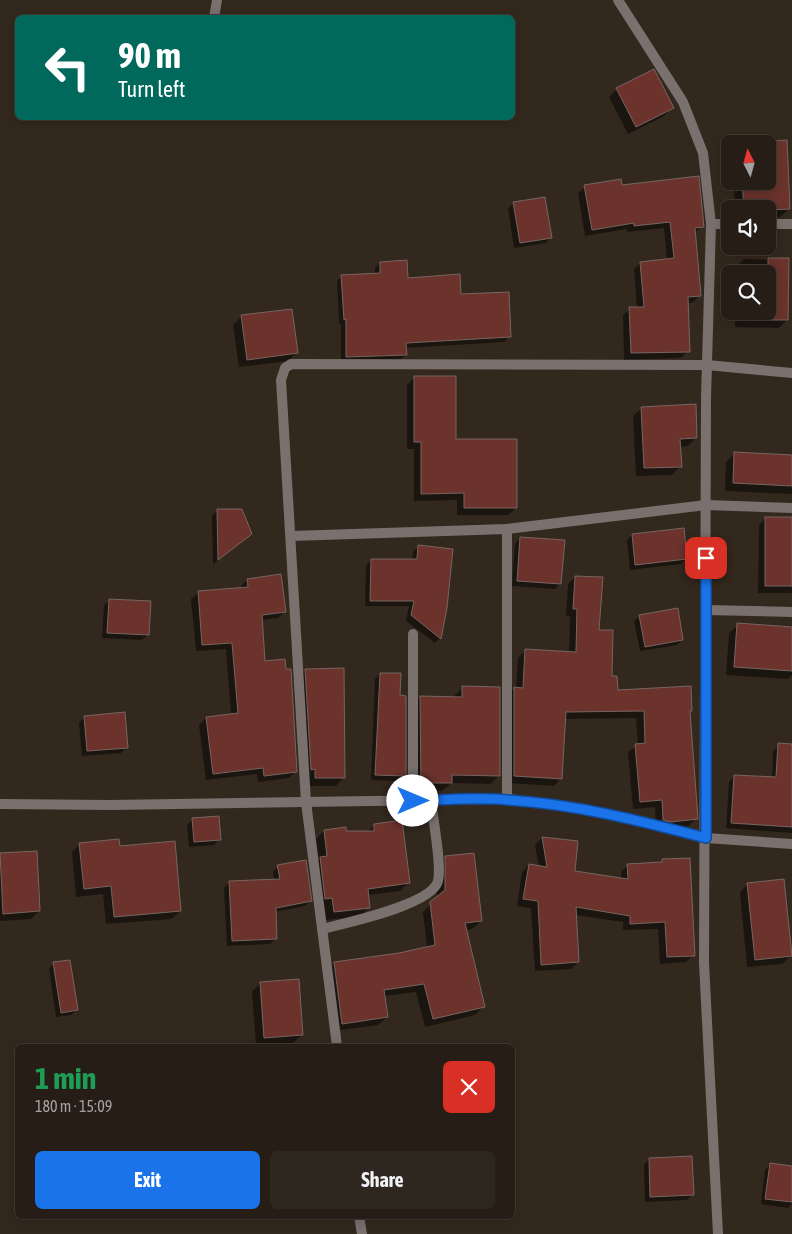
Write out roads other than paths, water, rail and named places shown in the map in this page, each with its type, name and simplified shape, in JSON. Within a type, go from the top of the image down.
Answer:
[{"type":"street","points":[[214,15],[217,0]]},
{"type":"street","points":[[618,0],[683,102],[703,153],[711,224],[707,365],[704,963],[718,1234]]},
{"type":"street","points":[[711,224],[721,224]]},
{"type":"street","points":[[776,224],[792,224]]},
{"type":"street","points":[[337,1044],[306,802],[281,380],[284,368],[291,364],[707,365],[792,373]]},
{"type":"street","points":[[291,536],[507,529],[706,505],[792,508]]},
{"type":"street","points":[[507,529],[507,799]]},
{"type":"street","points":[[706,610],[792,612]]},
{"type":"street","points":[[413,634],[413,801]]},
{"type":"street","points":[[0,804],[111,805],[507,799],[564,806],[632,819],[706,838],[792,844]]},
{"type":"street","points":[[322,929],[389,911],[417,900],[433,890],[438,882],[438,868],[431,800]]},
{"type":"street","points":[[360,1219],[362,1234]]}]
